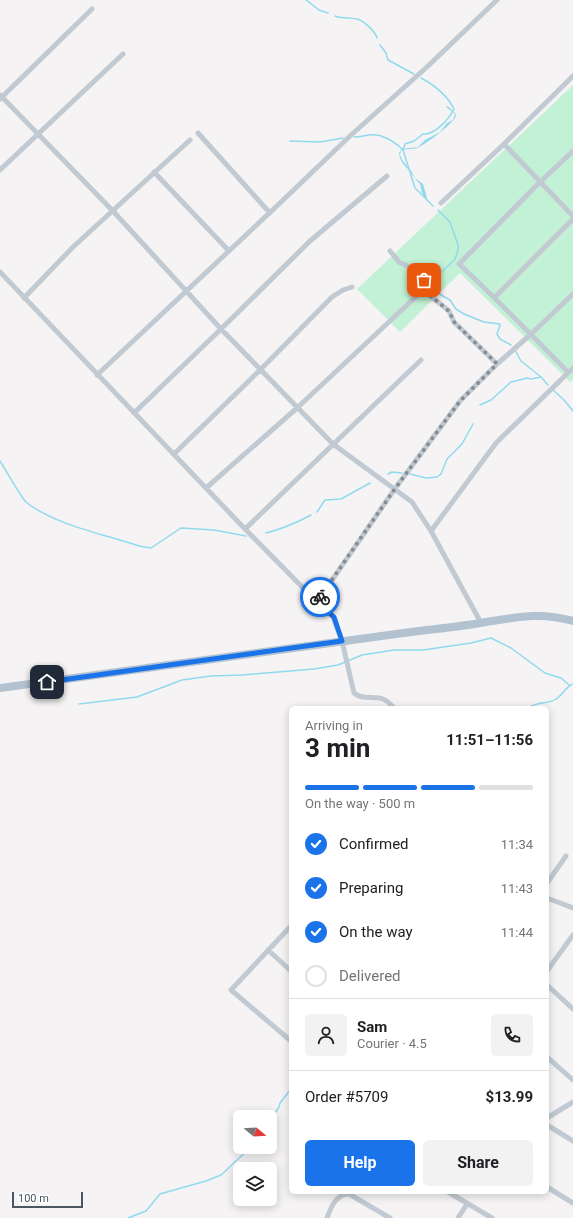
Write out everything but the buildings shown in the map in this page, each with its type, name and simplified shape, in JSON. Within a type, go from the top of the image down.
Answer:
[{"type":"main road","points":[[0,688],[481,623],[514,617],[534,615],[549,616],[573,621]]},
{"type":"street","points":[[98,375],[350,136],[428,66],[497,0]]},
{"type":"street","points":[[92,9],[1,97],[112,210],[221,329],[333,444],[412,502],[432,531],[481,623]]},
{"type":"street","points":[[0,170],[123,54]]},
{"type":"street","points":[[441,203],[573,76]]},
{"type":"street","points":[[198,133],[270,213]]},
{"type":"street","points":[[24,298],[73,247],[190,140]]},
{"type":"street","points":[[504,144],[573,216]]},
{"type":"street","points":[[568,372],[530,335],[495,297],[459,264],[540,182],[573,152]]},
{"type":"street","points":[[154,172],[229,251]]},
{"type":"street","points":[[134,413],[310,241],[387,176]]},
{"type":"street","points":[[495,297],[573,219]]},
{"type":"street","points":[[206,488],[297,408],[423,290],[425,282],[417,272],[412,267],[399,262],[390,251]]},
{"type":"street","points":[[0,272],[245,529],[317,602],[334,617],[342,641],[354,693],[357,696],[383,699],[388,701],[392,706]]},
{"type":"street","points":[[174,454],[332,298],[342,290],[352,287]]},
{"type":"street","points":[[423,290],[449,311],[454,322],[497,364]]},
{"type":"street","points":[[317,602],[394,490],[460,401],[497,364],[573,294]]},
{"type":"street","points":[[245,529],[421,360]]},
{"type":"street","points":[[432,531],[496,443],[573,368]]},
{"type":"street","points":[[549,880],[566,856]]},
{"type":"street","points":[[549,899],[573,908]]},
{"type":"street","points":[[289,928],[231,990],[289,1039]]},
{"type":"street","points":[[549,968],[573,935]]},
{"type":"street","points":[[268,950],[289,969]]},
{"type":"street","points":[[549,987],[573,1009]]},
{"type":"street","points":[[549,1059],[573,1080]]},
{"type":"street","points":[[549,1117],[573,1102]]},
{"type":"street","points":[[549,1126],[573,1142]]},
{"type":"street","points":[[549,1188],[573,1203]]},
{"type":"street","points":[[327,1218],[332,1206],[337,1199],[344,1194]]},
{"type":"street","points":[[351,1194],[390,1218]]},
{"type":"street","points":[[451,1194],[492,1218]]},
{"type":"street","points":[[458,1218],[467,1204]]},
{"type":"green space","points":[[573,85],[573,380],[570,382],[460,273],[400,332],[357,289]]},
{"type":"water","points":[[447,106],[454,111],[456,115],[452,122],[440,132],[447,123],[453,120],[455,114],[446,107]]},
{"type":"water","points":[[440,132],[417,148],[401,151],[400,155],[415,178],[423,184],[426,199],[422,193],[420,184],[416,180],[402,162],[399,153],[402,149],[418,147],[425,140]]},
{"type":"waterway","points":[[306,0],[319,10],[328,13]]},
{"type":"waterway","points":[[335,16],[360,20],[372,29],[377,38]]},
{"type":"waterway","points":[[380,45],[386,53],[388,60],[414,74]]},
{"type":"waterway","points":[[421,78],[440,91],[448,99],[454,109],[441,126],[432,132],[423,134],[414,141],[405,144],[403,150],[415,188],[433,206]]},
{"type":"waterway","points":[[354,137],[376,135],[391,140],[403,150]]},
{"type":"waterway","points":[[290,141],[320,142],[343,138]]},
{"type":"waterway","points":[[438,210],[450,222],[458,245],[458,250],[455,259],[433,280],[433,284],[441,295],[450,300],[456,309],[464,314],[484,322],[500,324],[497,334],[500,339],[511,345]]},
{"type":"waterway","points":[[515,350],[521,361],[541,377],[548,385]]},
{"type":"waterway","points":[[480,405],[491,400],[511,382],[527,378],[531,379],[541,377]]},
{"type":"waterway","points":[[553,390],[573,411]]},
{"type":"waterway","points":[[410,474],[426,478],[437,477],[441,474],[447,459],[462,444],[473,424]]},
{"type":"waterway","points":[[0,461],[17,490],[27,503],[53,518],[96,533],[139,546],[151,548],[181,528],[214,530],[246,536]]},
{"type":"waterway","points":[[388,474],[392,472],[402,473]]},
{"type":"waterway","points":[[317,512],[325,500],[341,499],[370,483]]},
{"type":"waterway","points":[[266,533],[289,526],[311,515]]},
{"type":"waterway","points":[[79,704],[137,697],[182,680],[211,676],[314,669],[338,665],[362,655],[394,650],[423,650],[471,643],[491,638],[511,648],[545,673],[561,678],[569,685]]},
{"type":"waterway","points":[[532,706],[553,701],[573,684]]},
{"type":"waterway","points":[[277,1110],[280,1103],[289,1092]]},
{"type":"waterway","points":[[128,1218],[146,1211],[160,1194],[206,1181],[221,1175],[244,1154]]},
{"type":"way so far","points":[[320,597],[394,490],[460,401],[497,364],[454,322],[449,311],[423,290],[425,285],[424,280]]},
{"type":"route","points":[[47,682],[342,641],[334,617],[317,602],[320,597]]}]
